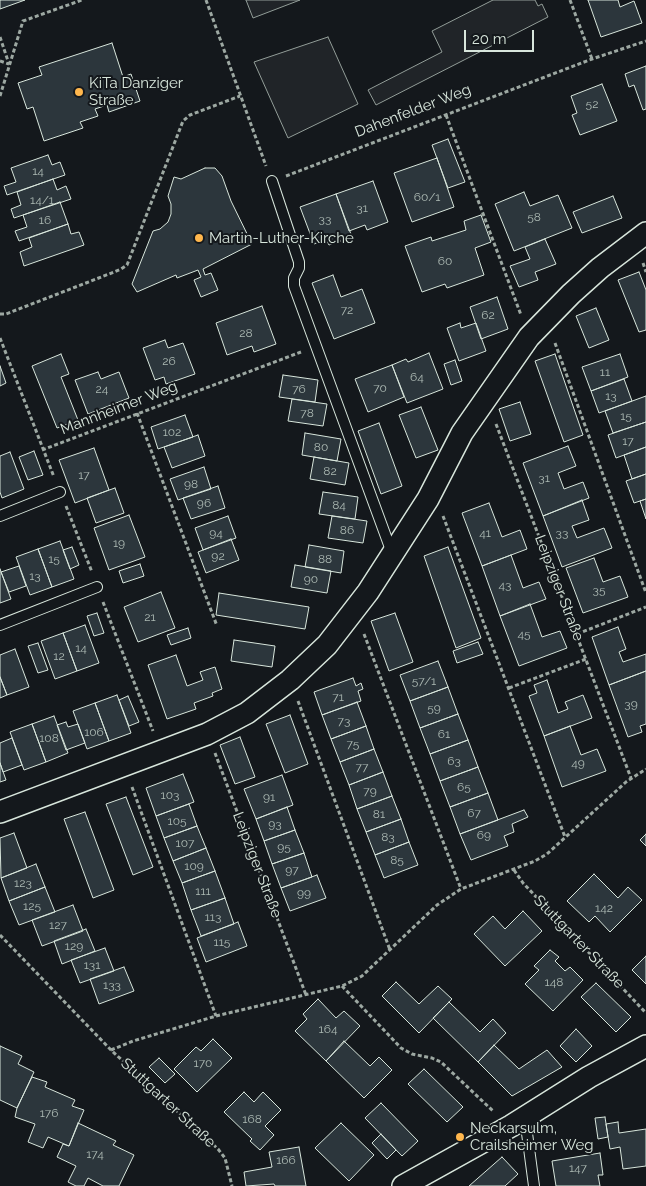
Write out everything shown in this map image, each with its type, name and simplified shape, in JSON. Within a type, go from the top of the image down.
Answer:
[{"type":"street","points":[[0,812],[207,734],[247,713],[290,680],[326,645],[354,610],[428,499],[462,433],[529,338],[546,319],[600,268],[646,233]]},
{"type":"street","points":[[403,1186],[518,1122],[589,1077],[646,1046]]},
{"type":"lane","points":[[272,181],[299,262],[299,268],[294,278],[294,286],[392,554]]},
{"type":"lane","points":[[0,516],[60,492]]},
{"type":"lane","points":[[0,625],[97,587]]},
{"type":"lane","points":[[518,1122],[534,1186]]},
{"type":"path","points":[[0,96],[23,21],[70,2],[82,0]]},
{"type":"path","points":[[206,0],[272,181]]},
{"type":"path","points":[[570,0],[592,59]]},
{"type":"path","points":[[0,37],[10,64]]},
{"type":"path","name":"Dahenfelder Weg","points":[[272,181],[592,59],[646,41]]},
{"type":"path","points":[[0,62],[10,64]]},
{"type":"path","points":[[0,314],[6,314],[92,281],[127,265],[182,121],[190,115],[240,96]]},
{"type":"path","points":[[446,114],[529,338]]},
{"type":"path","points":[[546,319],[646,593]]},
{"type":"path","name":"Mannheimer Weg","points":[[0,338],[42,450],[316,346]]},
{"type":"path","name":"Leipziger Straße","points":[[486,398],[631,778]]},
{"type":"path","points":[[137,413],[217,626]]},
{"type":"path","points":[[428,499],[438,508],[445,519],[565,838]]},
{"type":"path","points":[[577,634],[646,607]]},
{"type":"path","points":[[354,610],[461,889]]},
{"type":"path","points":[[509,688],[586,659]]},
{"type":"path","points":[[290,680],[390,950]]},
{"type":"path","name":"Leipziger Straße","points":[[207,734],[306,995]]},
{"type":"path","points":[[124,765],[216,1016]]},
{"type":"path","points":[[0,935],[111,1050],[133,1041],[216,1016],[342,986],[362,976],[437,905],[461,889],[535,862],[547,854],[631,778],[646,769]]},
{"type":"path","name":"Stuttgarter Straße","points":[[514,870],[523,883],[646,1013]]},
{"type":"path","points":[[342,986],[401,1048],[412,1054],[441,1062],[518,1122]]},
{"type":"path","name":"Stuttgarter Straße","points":[[111,1050],[218,1149],[225,1158],[232,1186]]},
{"type":"shaded area","points":[[246,0],[300,0],[253,18]]},
{"type":"shaded area","points":[[493,0],[535,0],[538,6],[542,4],[548,17],[376,105],[368,90],[442,52],[432,31]]},
{"type":"shaded area","points":[[328,37],[358,104],[288,138],[254,62]]},
{"type":"building","points":[[0,0],[25,0],[0,9]]},
{"type":"building","points":[[588,0],[618,0],[620,7],[634,1],[642,23],[601,37]]},
{"type":"building","name":"KiTa Danziger Straße","points":[[112,43],[123,77],[131,74],[140,101],[109,112],[107,105],[95,109],[98,116],[80,122],[83,128],[44,141],[33,107],[27,109],[18,83],[42,75],[39,67]]},
{"type":"building","points":[[646,66],[646,109],[643,110],[634,85],[629,87],[625,74]]},
{"type":"building","points":[[602,84],[617,121],[580,135],[572,115],[577,113],[571,96]]},
{"type":"building","points":[[448,139],[465,182],[448,188],[432,145]]},
{"type":"building","points":[[48,155],[52,165],[60,162],[65,175],[7,195],[4,186],[16,182],[11,168]]},
{"type":"building","points":[[437,158],[454,207],[412,222],[394,173]]},
{"type":"building","name":"Martin-Luther-Kirche","points":[[205,168],[215,168],[222,176],[231,201],[252,244],[203,269],[205,275],[211,273],[218,290],[201,297],[194,280],[201,277],[198,270],[177,278],[176,275],[137,292],[132,284],[153,231],[160,229],[168,222],[171,214],[171,204],[168,196],[174,177],[181,179]]},
{"type":"building","points":[[53,179],[57,190],[66,186],[71,199],[14,218],[11,209],[21,205],[17,192]]},
{"type":"building","points":[[373,181],[388,222],[367,230],[365,225],[349,231],[336,194]]},
{"type":"building","points":[[524,192],[530,206],[558,195],[572,228],[514,251],[495,204]]},
{"type":"building","points":[[336,194],[352,237],[329,245],[326,239],[314,244],[300,207]]},
{"type":"building","points":[[613,196],[622,218],[582,233],[573,212]]},
{"type":"building","points":[[60,202],[68,224],[19,241],[15,231],[27,227],[23,215]]},
{"type":"building","points":[[481,215],[491,242],[475,248],[484,275],[447,288],[445,284],[422,292],[405,246],[431,237],[432,241],[466,230],[464,221]]},
{"type":"building","points":[[68,224],[71,234],[79,232],[84,245],[24,266],[20,252],[32,247],[29,238]]},
{"type":"building","points":[[545,239],[556,264],[535,272],[538,280],[519,287],[510,266],[530,259],[525,247]]},
{"type":"building","points":[[639,272],[646,290],[646,330],[639,332],[618,280]]},
{"type":"building","points":[[333,275],[341,297],[362,289],[375,323],[334,339],[312,283]]},
{"type":"building","points":[[497,297],[508,329],[481,339],[470,307]]},
{"type":"building","points":[[262,306],[276,344],[254,352],[252,346],[227,355],[216,323]]},
{"type":"building","points":[[596,308],[609,340],[589,348],[576,316]]},
{"type":"building","points":[[460,323],[461,328],[476,323],[486,351],[459,361],[447,328]]},
{"type":"building","points":[[165,340],[168,348],[183,343],[195,374],[166,384],[164,377],[155,380],[143,348]]},
{"type":"building","points":[[429,353],[443,389],[407,403],[392,365],[406,359],[408,362]]},
{"type":"building","points":[[61,354],[69,374],[61,377],[78,420],[57,428],[32,366]]},
{"type":"building","points":[[555,354],[583,435],[564,442],[535,361]]},
{"type":"building","points":[[620,354],[628,377],[591,391],[582,367]]},
{"type":"building","points":[[455,360],[462,381],[451,385],[444,364]]},
{"type":"building","points":[[392,365],[404,397],[368,412],[355,379]]},
{"type":"building","points":[[0,366],[6,383],[0,386]]},
{"type":"building","points":[[98,372],[101,379],[119,372],[129,398],[88,414],[75,380]]},
{"type":"building","points":[[283,375],[318,380],[315,402],[279,397]]},
{"type":"building","points":[[624,379],[632,401],[599,413],[591,391]]},
{"type":"building","points":[[646,396],[646,422],[613,433],[605,411]]},
{"type":"building","points":[[292,399],[327,404],[323,426],[288,421]]},
{"type":"building","points":[[520,402],[531,434],[510,441],[499,409]]},
{"type":"building","points":[[421,407],[438,450],[416,458],[399,415]]},
{"type":"building","points":[[185,415],[193,437],[158,449],[151,427]]},
{"type":"building","points":[[646,422],[646,447],[616,458],[608,435]]},
{"type":"building","points":[[379,423],[402,486],[381,494],[358,431]]},
{"type":"building","points":[[305,433],[341,439],[337,461],[302,455]]},
{"type":"building","points":[[198,435],[205,456],[172,468],[164,447]]},
{"type":"building","points":[[568,446],[576,466],[558,473],[564,489],[583,482],[589,498],[543,516],[523,463]]},
{"type":"building","points":[[646,447],[646,474],[632,479],[624,455]]},
{"type":"building","points":[[94,448],[109,490],[75,503],[59,460]]},
{"type":"building","points":[[34,451],[43,475],[28,480],[19,457]]},
{"type":"building","points":[[10,452],[24,489],[2,498],[0,492],[0,456]]},
{"type":"building","points":[[314,457],[349,463],[345,485],[310,479]]},
{"type":"building","points":[[204,467],[211,489],[178,500],[170,479]]},
{"type":"building","points":[[646,474],[646,499],[634,503],[626,481]]},
{"type":"building","points":[[218,486],[225,508],[191,519],[183,498]]},
{"type":"building","points":[[115,488],[124,513],[96,523],[87,498]]},
{"type":"building","points":[[323,492],[358,497],[355,519],[319,514]]},
{"type":"building","points":[[646,499],[646,519],[640,501]]},
{"type":"building","points":[[582,500],[589,520],[572,526],[577,538],[604,528],[612,548],[562,567],[543,516]]},
{"type":"building","points":[[489,503],[502,537],[520,530],[527,549],[482,566],[462,513]]},
{"type":"building","points":[[129,515],[145,557],[109,570],[94,528]]},
{"type":"building","points":[[228,516],[236,538],[203,550],[195,528]]},
{"type":"building","points":[[332,516],[367,521],[363,543],[328,538]]},
{"type":"building","points":[[231,539],[239,560],[206,573],[198,552]]},
{"type":"building","points":[[60,541],[74,579],[52,587],[38,549]]},
{"type":"building","points":[[309,545],[344,551],[341,573],[305,567]]},
{"type":"building","points":[[72,547],[79,565],[70,569],[63,550]]},
{"type":"building","points":[[448,547],[481,638],[456,648],[424,556]]},
{"type":"building","points":[[38,549],[52,587],[30,595],[16,557]]},
{"type":"building","points":[[511,555],[523,588],[539,582],[546,599],[500,616],[482,566]]},
{"type":"building","points":[[594,558],[603,582],[620,576],[628,597],[583,613],[566,568]]},
{"type":"building","points":[[140,564],[144,576],[123,583],[119,571]]},
{"type":"building","points":[[295,565],[331,571],[327,593],[291,587]]},
{"type":"building","points":[[19,566],[26,586],[9,592],[1,572]]},
{"type":"building","points":[[0,569],[11,599],[0,603]]},
{"type":"building","points":[[161,592],[175,628],[138,642],[124,607]]},
{"type":"building","points":[[219,593],[309,607],[305,629],[216,615]]},
{"type":"building","points":[[530,604],[542,637],[560,631],[567,648],[519,666],[500,616]]},
{"type":"building","points":[[97,613],[104,633],[94,636],[87,616]]},
{"type":"building","points":[[395,613],[413,662],[389,671],[371,621]]},
{"type":"building","points":[[85,625],[99,663],[77,671],[63,633]]},
{"type":"building","points":[[618,627],[626,649],[619,652],[623,662],[646,654],[646,671],[609,685],[592,637]]},
{"type":"building","points":[[188,628],[191,638],[171,645],[167,635]]},
{"type":"building","points":[[63,633],[77,671],[55,679],[41,641]]},
{"type":"building","points":[[234,640],[275,646],[272,667],[231,661]]},
{"type":"building","points":[[478,642],[483,654],[457,663],[453,651]]},
{"type":"building","points":[[38,643],[48,670],[38,673],[28,646]]},
{"type":"building","points":[[15,649],[29,687],[7,695],[0,677],[0,655]]},
{"type":"building","points":[[176,655],[187,686],[203,680],[200,672],[215,667],[222,689],[212,693],[213,696],[194,703],[196,709],[167,719],[148,665]]},
{"type":"building","points":[[438,661],[448,687],[410,701],[400,675]]},
{"type":"building","points":[[646,671],[646,724],[640,726],[642,732],[628,737],[609,685]]},
{"type":"building","points":[[0,677],[7,695],[0,698]]},
{"type":"building","points":[[353,678],[356,686],[361,683],[363,689],[358,691],[361,701],[322,715],[314,692]]},
{"type":"building","points":[[547,680],[558,713],[568,709],[565,702],[583,695],[592,718],[544,736],[529,696],[537,693],[534,685]]},
{"type":"building","points":[[448,687],[458,714],[420,728],[410,701]]},
{"type":"building","points":[[117,695],[131,733],[109,741],[95,703]]},
{"type":"building","points":[[128,696],[139,722],[129,726],[119,700]]},
{"type":"building","points":[[357,702],[366,726],[331,739],[322,715]]},
{"type":"building","points":[[95,703],[109,741],[87,749],[73,711]]},
{"type":"building","points":[[458,714],[468,740],[430,754],[420,728]]},
{"type":"building","points":[[290,715],[308,764],[285,773],[266,724]]},
{"type":"building","points":[[54,716],[68,753],[46,762],[32,724]]},
{"type":"building","points":[[66,722],[68,727],[78,724],[85,743],[66,750],[57,725]]},
{"type":"building","points":[[32,724],[46,762],[24,770],[10,732]]},
{"type":"building","points":[[366,726],[374,749],[340,762],[331,739]]},
{"type":"building","points":[[570,726],[581,755],[597,749],[606,771],[562,787],[544,736]]},
{"type":"building","points":[[240,737],[255,777],[235,784],[220,745]]},
{"type":"building","points":[[12,738],[22,765],[3,772],[0,763],[0,743]]},
{"type":"building","points":[[468,740],[478,767],[440,781],[430,754]]},
{"type":"building","points":[[374,749],[383,772],[349,785],[340,762]]},
{"type":"building","points":[[0,763],[6,780],[0,782]]},
{"type":"building","points":[[478,767],[488,793],[450,807],[440,781]]},
{"type":"building","points":[[383,772],[392,796],[357,809],[349,785]]},
{"type":"building","points":[[183,774],[194,802],[156,816],[146,788]]},
{"type":"building","points":[[282,775],[293,805],[256,819],[244,789]]},
{"type":"building","points":[[488,793],[498,820],[460,834],[450,807]]},
{"type":"building","points":[[392,796],[401,819],[366,832],[357,809]]},
{"type":"building","points":[[126,797],[153,867],[133,875],[106,804]]},
{"type":"building","points":[[189,804],[197,826],[164,838],[156,816]]},
{"type":"building","points":[[287,807],[295,830],[264,841],[256,819]]},
{"type":"building","points":[[524,810],[528,817],[512,824],[514,832],[504,836],[508,846],[471,860],[460,834]]},
{"type":"building","points":[[85,812],[114,890],[93,898],[64,819]]},
{"type":"building","points":[[401,819],[409,842],[375,855],[366,832]]},
{"type":"building","points":[[197,826],[206,848],[173,861],[164,838]]},
{"type":"building","points":[[295,830],[304,853],[272,864],[264,841]]},
{"type":"building","points":[[14,833],[27,868],[1,878],[0,838]]},
{"type":"building","points":[[646,834],[646,846],[640,840]]},
{"type":"building","points":[[409,842],[418,865],[384,878],[375,855]]},
{"type":"building","points":[[206,848],[215,871],[182,883],[173,861]]},
{"type":"building","points":[[304,853],[312,877],[281,888],[272,864]]},
{"type":"building","points":[[36,864],[45,887],[9,901],[1,878]]},
{"type":"building","points":[[215,871],[225,898],[191,910],[182,883]]},
{"type":"building","points":[[594,874],[618,898],[628,887],[642,900],[610,932],[595,916],[589,922],[567,901]]},
{"type":"building","points":[[317,875],[326,898],[290,911],[281,888]]},
{"type":"building","points":[[45,887],[55,912],[19,925],[9,901]]},
{"type":"building","points":[[225,898],[234,924],[201,936],[191,910]]},
{"type":"building","points":[[73,905],[83,931],[42,946],[32,920]]},
{"type":"building","points":[[523,911],[542,931],[505,966],[474,934],[493,916],[505,929]]},
{"type":"building","points":[[238,922],[247,946],[206,962],[197,938]]},
{"type":"building","points":[[86,929],[95,951],[62,964],[54,941]]},
{"type":"building","points":[[105,948],[114,971],[80,983],[71,960]]},
{"type":"building","points":[[550,950],[559,957],[555,961],[565,971],[570,967],[583,980],[553,1011],[525,984],[539,970],[534,966]]},
{"type":"building","points":[[646,956],[646,984],[632,970]]},
{"type":"building","points":[[124,967],[134,991],[99,1004],[90,979]]},
{"type":"building","points":[[396,982],[419,1004],[438,986],[452,999],[419,1033],[382,996]]},
{"type":"building","points":[[596,983],[631,1017],[616,1032],[581,997]]},
{"type":"building","points":[[318,999],[336,1018],[344,1011],[360,1026],[326,1061],[295,1031],[307,1019],[303,1014]]},
{"type":"building","points":[[449,1002],[480,1032],[493,1019],[506,1033],[478,1062],[433,1018]]},
{"type":"building","points":[[576,1029],[592,1046],[576,1062],[560,1046]]},
{"type":"building","points":[[213,1039],[232,1058],[197,1092],[174,1069],[196,1047],[201,1051]]},
{"type":"building","points":[[344,1041],[370,1066],[379,1057],[392,1070],[364,1098],[326,1061]]},
{"type":"building","points":[[494,1045],[519,1069],[547,1050],[562,1067],[512,1096],[478,1062]]},
{"type":"building","points":[[0,1046],[22,1056],[18,1064],[34,1072],[17,1108],[0,1100]]},
{"type":"building","points":[[159,1058],[175,1074],[165,1083],[149,1067]]},
{"type":"building","points":[[424,1069],[463,1107],[447,1122],[408,1084]]},
{"type":"building","points":[[32,1077],[47,1082],[45,1087],[75,1100],[72,1106],[84,1110],[69,1146],[48,1137],[43,1148],[28,1142],[35,1124],[15,1117],[17,1108]]},
{"type":"building","points":[[244,1092],[254,1102],[263,1092],[281,1110],[265,1126],[274,1135],[260,1150],[250,1141],[252,1139],[224,1112]]},
{"type":"building","points":[[381,1103],[418,1141],[402,1156],[365,1118]]},
{"type":"building","points":[[605,1117],[608,1137],[598,1139],[595,1118]]},
{"type":"building","points":[[618,1122],[619,1133],[646,1129],[646,1166],[623,1169],[620,1147],[610,1149],[606,1124]]},
{"type":"building","points":[[78,1123],[116,1141],[113,1145],[134,1155],[119,1186],[103,1186],[88,1178],[84,1186],[76,1186],[68,1182],[76,1166],[57,1157],[63,1144],[69,1146]]},
{"type":"building","points":[[341,1123],[374,1155],[349,1181],[315,1148]]},
{"type":"building","points":[[381,1134],[396,1150],[387,1159],[372,1143]]},
{"type":"building","points":[[299,1147],[306,1186],[275,1186],[274,1184],[246,1186],[244,1172],[272,1167],[269,1152]]},
{"type":"building","points":[[600,1153],[603,1175],[598,1175],[600,1186],[556,1186],[552,1161]]},
{"type":"building","points":[[502,1157],[518,1174],[505,1186],[469,1186]]},
{"type":"place","name":"KiTa Danziger Straße","points":[[79,92]]},
{"type":"place","name":"Martin-Luther-Kirche","points":[[199,238]]},
{"type":"place","name":"Neckarsulm, Crailsheimer Weg","points":[[460,1137]]}]
